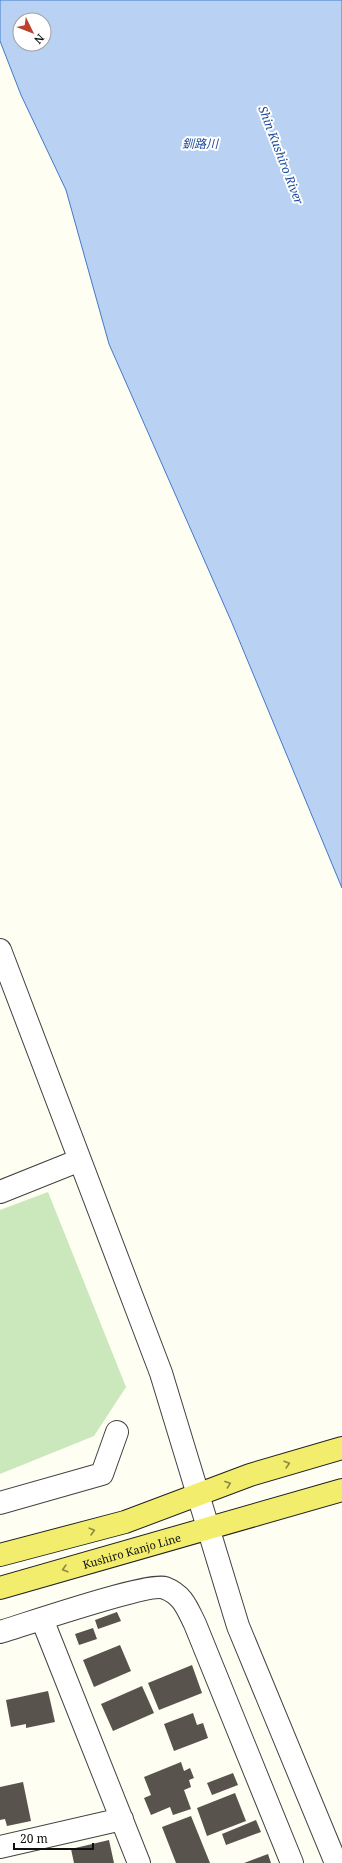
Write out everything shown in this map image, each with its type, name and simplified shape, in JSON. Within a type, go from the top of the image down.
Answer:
[{"type":"main road","points":[[0,1556],[125,1522],[250,1476],[342,1448]]},
{"type":"main road","name":"Kushiro Kanjo Line","points":[[0,1588],[342,1490]]},
{"type":"street","points":[[0,950],[161,1373],[238,1626],[337,1856]]},
{"type":"street","points":[[0,1192],[80,1160]]},
{"type":"street","points":[[0,1503],[102,1474],[117,1432]]},
{"type":"street","points":[[0,1632],[136,1591],[163,1587],[180,1596],[195,1624],[292,1863]]},
{"type":"street","points":[[42,1619],[139,1863]]},
{"type":"street","points":[[0,1847],[122,1819]]},
{"type":"green space","points":[[48,1192],[126,1387],[94,1436],[0,1474],[0,1210]]},
{"type":"water","name":"釧路川","points":[[0,0],[342,0],[342,888],[232,623],[109,344],[66,190],[21,95],[0,41]]},
{"type":"building","points":[[117,1612],[121,1621],[98,1629],[95,1620]]},
{"type":"building","points":[[93,1628],[97,1639],[79,1645],[75,1634]]},
{"type":"building","points":[[120,1645],[131,1671],[94,1687],[83,1660]]},
{"type":"building","points":[[192,1665],[202,1693],[159,1710],[148,1683]]},
{"type":"building","points":[[142,1686],[154,1713],[113,1731],[101,1704]]},
{"type":"building","points":[[48,1691],[55,1722],[26,1728],[26,1724],[11,1727],[6,1700]]},
{"type":"building","points":[[193,1713],[197,1725],[203,1723],[208,1738],[174,1751],[164,1724]]},
{"type":"building","points":[[181,1762],[184,1771],[190,1768],[194,1778],[189,1780],[191,1787],[184,1790],[191,1809],[173,1815],[170,1807],[151,1815],[144,1798],[151,1795],[144,1777]]},
{"type":"building","points":[[233,1773],[238,1785],[212,1795],[207,1783]]},
{"type":"building","points":[[23,1782],[31,1821],[7,1826],[5,1819],[0,1820],[0,1787]]},
{"type":"building","points":[[235,1793],[246,1821],[207,1836],[197,1808]]},
{"type":"building","points":[[191,1816],[210,1863],[176,1863],[162,1827]]},
{"type":"building","points":[[256,1820],[261,1832],[226,1845],[222,1834]]},
{"type":"building","points":[[109,1840],[114,1863],[74,1863],[71,1849]]},
{"type":"building","points":[[268,1854],[271,1863],[244,1863]]},
{"type":"water label","name":"Shin Kushiro River","points":[[281,155]]}]
